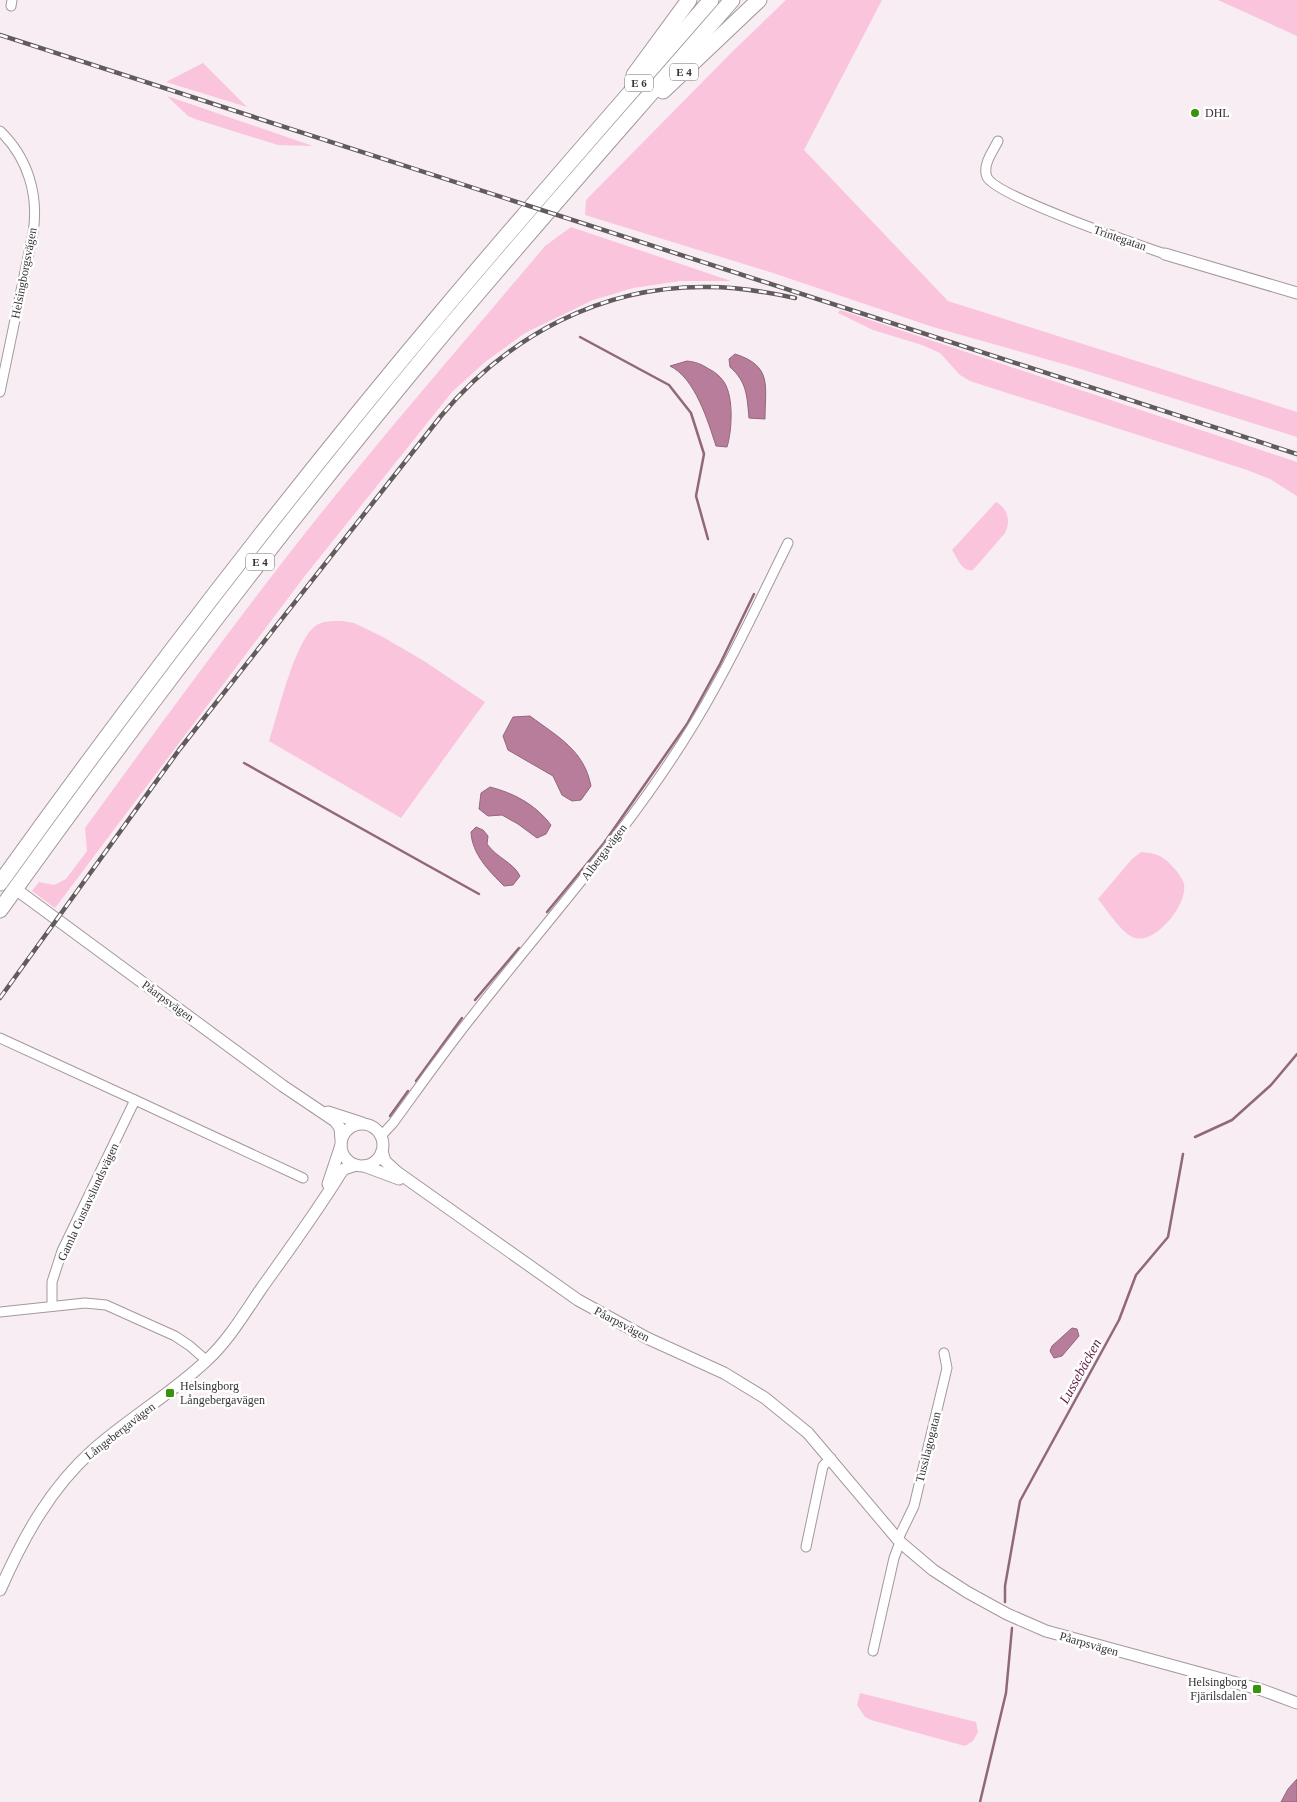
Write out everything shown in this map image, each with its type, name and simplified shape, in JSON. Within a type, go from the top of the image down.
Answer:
[{"type":"highway","name":"E 4","points":[[0,883],[118,723],[288,501],[450,302],[567,166],[689,0]]},
{"type":"highway","name":"E 6","points":[[567,166],[711,0]]},
{"type":"highway","name":"E 6","points":[[607,143],[732,0]]},
{"type":"highway","name":"E 4","points":[[0,910],[138,721],[318,488],[430,350],[607,143],[759,0]]},
{"type":"street","name":"Helsingborgsvägen","points":[[0,131],[18,153],[26,168],[32,184],[35,214],[33,233],[0,392]]},
{"type":"street","name":"Trintegatan","points":[[998,141],[986,167],[987,177],[994,184],[1013,194],[1095,230],[1165,254],[1297,294]]},
{"type":"street","name":"Albergavägen","points":[[381,1136],[474,1014],[610,845],[665,768],[694,725],[726,667],[788,543]]},
{"type":"street","name":"Påarpsvägen","points":[[21,893],[283,1086],[317,1108],[337,1124],[341,1132],[341,1143]]},
{"type":"street","points":[[0,1038],[302,1178]]},
{"type":"street","name":"Gamla Gustavslundsvägen","points":[[52,1306],[52,1282],[62,1251],[136,1100]]},
{"type":"street","name":"Påarpsvägen","points":[[317,1108],[364,1124]]},
{"type":"street","points":[[364,1124],[374,1128],[381,1136],[382,1151],[375,1161],[360,1165],[344,1155],[341,1143],[350,1128],[364,1124]]},
{"type":"street","name":"Långebergavägen","points":[[320,1204],[341,1143]]},
{"type":"street","name":"Påarpsvägen","points":[[382,1151],[388,1165],[578,1300],[647,1338],[724,1373],[766,1398],[796,1422],[831,1458],[899,1540],[924,1563],[943,1577],[1001,1611],[1032,1626],[1084,1643],[1262,1690],[1297,1703]]},
{"type":"street","name":"Påarpsvägen","points":[[360,1165],[415,1185]]},
{"type":"street","name":"Långebergavägen","points":[[0,1590],[27,1534],[67,1476],[99,1445],[182,1384],[207,1361],[234,1328],[342,1171],[360,1165]]},
{"type":"street","points":[[0,1312],[91,1303],[115,1308],[175,1336],[207,1361]]},
{"type":"street","name":"Tussilagogatan","points":[[899,1540],[914,1506],[947,1368],[944,1353]]},
{"type":"street","points":[[806,1547],[823,1466],[831,1458]]},
{"type":"street","points":[[872,1651],[899,1540]]},
{"type":"shaded area","points":[[786,0],[882,0],[804,150],[948,301],[1297,412],[1297,437],[1074,367],[933,327],[773,273],[585,215],[586,200]]},
{"type":"shaded area","points":[[1218,0],[1297,0],[1297,36]]},
{"type":"shaded area","points":[[203,63],[247,107],[166,82]]},
{"type":"shaded area","points":[[167,96],[313,146],[278,145],[198,120],[188,116]]},
{"type":"shaded area","points":[[571,227],[731,281],[680,281],[633,288],[593,300],[525,333],[485,362],[452,392],[304,577],[55,908],[32,891],[39,882],[54,885],[66,879],[87,851],[85,828],[194,679],[306,532],[424,388],[545,246]]},
{"type":"shaded area","points":[[840,310],[1297,462],[1297,496],[1270,479],[1247,470],[970,381],[960,375],[940,353],[922,345],[873,330],[838,313]]},
{"type":"shaded area","points":[[735,354],[747,359],[761,371],[766,387],[765,419],[749,418],[747,396],[743,384],[730,367],[729,359]]},
{"type":"shaded area","points":[[687,361],[713,371],[727,388],[731,414],[727,447],[716,446],[705,413],[693,390],[687,380],[670,366]]},
{"type":"shaded area","points":[[996,502],[1006,512],[1008,520],[1007,529],[973,570],[966,569],[952,550]]},
{"type":"shaded area","points":[[324,622],[354,623],[383,637],[424,661],[485,702],[401,818],[269,741],[299,650],[313,628]]},
{"type":"shaded area","points":[[530,716],[568,745],[582,763],[588,774],[591,786],[581,800],[572,801],[562,795],[553,776],[508,750],[503,736],[513,717]]},
{"type":"shaded area","points":[[490,787],[516,796],[539,811],[551,825],[546,834],[537,838],[502,815],[488,816],[479,809],[481,793]]},
{"type":"shaded area","points":[[476,827],[483,830],[488,836],[487,844],[491,849],[517,871],[520,876],[513,885],[504,886],[482,862],[472,840],[471,832]]},
{"type":"shaded area","points":[[1141,852],[1154,854],[1168,862],[1182,879],[1184,892],[1176,911],[1161,929],[1152,935],[1135,938],[1125,932],[1098,899],[1132,859]]},
{"type":"shaded area","points":[[1072,1328],[1077,1329],[1079,1336],[1062,1356],[1054,1358],[1050,1351],[1052,1346]]},
{"type":"shaded area","points":[[860,1693],[976,1722],[978,1732],[973,1741],[965,1746],[871,1720],[865,1717],[857,1705]]},
{"type":"shaded area","points":[[1297,1779],[1297,1802],[1281,1802],[1288,1789]]},
{"type":"waterway","points":[[580,337],[669,385],[691,413],[704,454],[696,496],[708,539]]},
{"type":"waterway","points":[[547,912],[604,843],[687,724],[720,664],[754,594]]},
{"type":"waterway","points":[[244,763],[479,894]]},
{"type":"waterway","points":[[475,1000],[519,948]]},
{"type":"waterway","points":[[416,1081],[462,1018]]},
{"type":"waterway","name":"Lussebäcken","points":[[1195,1137],[1232,1120],[1271,1085],[1297,1054]]},
{"type":"waterway","points":[[390,1116],[408,1091]]},
{"type":"waterway","name":"Lussebäcken","points":[[1005,1602],[1005,1586],[1020,1501],[1119,1320],[1136,1275],[1168,1237],[1183,1154]]},
{"type":"waterway","name":"Lussebäcken","points":[[980,1802],[1006,1693],[1012,1628]]},
{"type":"railway","points":[[0,35],[1297,454]]},
{"type":"railway","points":[[0,998],[179,750],[441,416],[467,387],[496,362],[527,340],[560,321],[595,306],[631,295],[670,289],[709,287],[752,290],[795,298]]},
{"type":"place","name":"DHL","points":[[1195,113]]},
{"type":"place","name":"Helsingborg Långebergavägen","points":[[170,1393]]},
{"type":"place","name":"Helsingborg Fjärilsdalen","points":[[1257,1689]]}]
